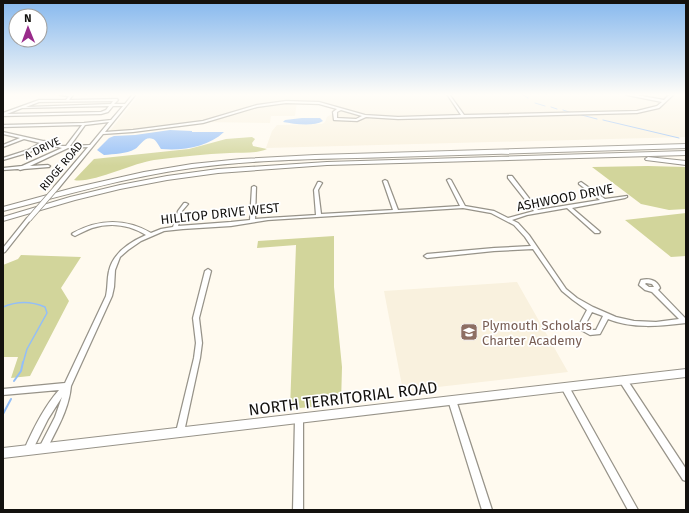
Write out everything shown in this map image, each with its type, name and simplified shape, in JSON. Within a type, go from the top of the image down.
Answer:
[{"type":"highway","points":[[500,151],[686,142]]},
{"type":"highway","points":[[3,209],[124,178],[226,162],[276,158],[686,146]]},
{"type":"highway","points":[[3,219],[107,191],[164,179],[224,170],[307,164],[686,153]]},
{"type":"highway","points":[[521,158],[627,158],[686,163]]},
{"type":"main road","name":"NORTH TERRITORIAL ROAD","points":[[3,453],[686,373]]},
{"type":"street","name":"RIDGE ROAD","points":[[3,251],[114,118]]},
{"type":"street","points":[[102,133],[134,131],[204,122],[217,118]]},
{"type":"street","points":[[335,118],[335,120],[357,120],[361,118]]},
{"type":"street","points":[[3,126],[84,124],[111,121]]},
{"type":"street","name":"A DRIVE","points":[[20,169],[67,147],[84,124]]},
{"type":"street","points":[[3,134],[67,147],[91,146]]},
{"type":"street","points":[[3,146],[23,138]]},
{"type":"street","points":[[3,159],[29,151],[45,142]]},
{"type":"street","points":[[3,170],[48,166]]},
{"type":"street","points":[[510,177],[538,212]]},
{"type":"street","points":[[448,180],[463,207]]},
{"type":"street","points":[[385,181],[396,211]]},
{"type":"street","points":[[319,216],[316,190],[320,183]]},
{"type":"street","points":[[580,183],[604,200]]},
{"type":"street","points":[[252,221],[254,187]]},
{"type":"street","name":"ASHWOOD DRIVE","points":[[508,219],[521,215],[625,197]]},
{"type":"street","points":[[176,228],[180,212],[186,204]]},
{"type":"street","name":"HILLTOP DRIVE WEST","points":[[28,450],[50,406],[57,395],[67,386],[109,296],[112,270],[115,261],[130,246],[150,235],[176,228],[319,216],[463,207],[488,210],[508,219],[521,229],[564,290],[591,309],[606,316],[643,324],[685,321]]},
{"type":"street","points":[[568,207],[597,232]]},
{"type":"street","points":[[75,234],[92,226],[119,223],[137,226],[150,235]]},
{"type":"street","points":[[427,256],[534,247]]},
{"type":"street","points":[[180,432],[199,351],[196,318],[208,271]]},
{"type":"street","points":[[654,290],[685,321]]},
{"type":"street","points":[[591,309],[582,325],[583,328],[590,333],[598,332],[606,316]]},
{"type":"street","points":[[622,380],[686,477]]},
{"type":"street","points":[[3,392],[67,386]]},
{"type":"street","name":"HILLTOP DRIVE WEST","points":[[43,448],[64,404],[67,394],[67,386]]},
{"type":"street","points":[[565,387],[633,510]]},
{"type":"street","points":[[452,400],[487,510]]},
{"type":"street","points":[[298,510],[299,418]]},
{"type":"shaded area","points":[[120,118],[271,118],[270,123],[198,122],[108,133]]},
{"type":"shaded area","points":[[327,118],[686,118],[686,137],[266,148],[272,131],[277,125],[322,124]]},
{"type":"shaded area","name":"Plymouth Scholars Charter Academy","points":[[517,282],[568,372],[403,391],[384,291]]},
{"type":"green space","points":[[252,137],[255,139],[252,143],[253,146],[267,149],[254,152],[211,154],[154,160],[91,179],[74,180],[94,159],[189,149],[226,139]]},
{"type":"green space","points":[[592,167],[686,167],[686,209],[669,210],[641,204]]},
{"type":"green space","points":[[686,213],[686,256],[671,257],[625,220]]},
{"type":"green space","points":[[334,236],[334,287],[342,367],[341,404],[290,409],[296,245],[257,248],[258,241]]},
{"type":"green space","points":[[21,255],[81,257],[61,288],[69,301],[30,376],[11,378],[18,357],[3,357],[3,265],[18,259]]},
{"type":"water","points":[[320,118],[323,121],[314,124],[283,122],[285,120]]},
{"type":"water","points":[[170,130],[224,132],[218,137],[195,147],[161,149],[153,139],[148,138],[135,149],[124,153],[104,155],[97,150],[109,138],[114,136],[135,135]]},
{"type":"waterway","points":[[593,118],[597,119]]},
{"type":"waterway","points":[[603,120],[679,138]]},
{"type":"waterway","points":[[3,307],[24,302],[45,307],[47,313],[27,349],[23,363]]},
{"type":"waterway","points":[[14,381],[21,371],[23,362]]},
{"type":"waterway","points":[[3,414],[11,399]]},
{"type":"place","name":"Plymouth Scholars Charter Academy","points":[[469,332]]}]
